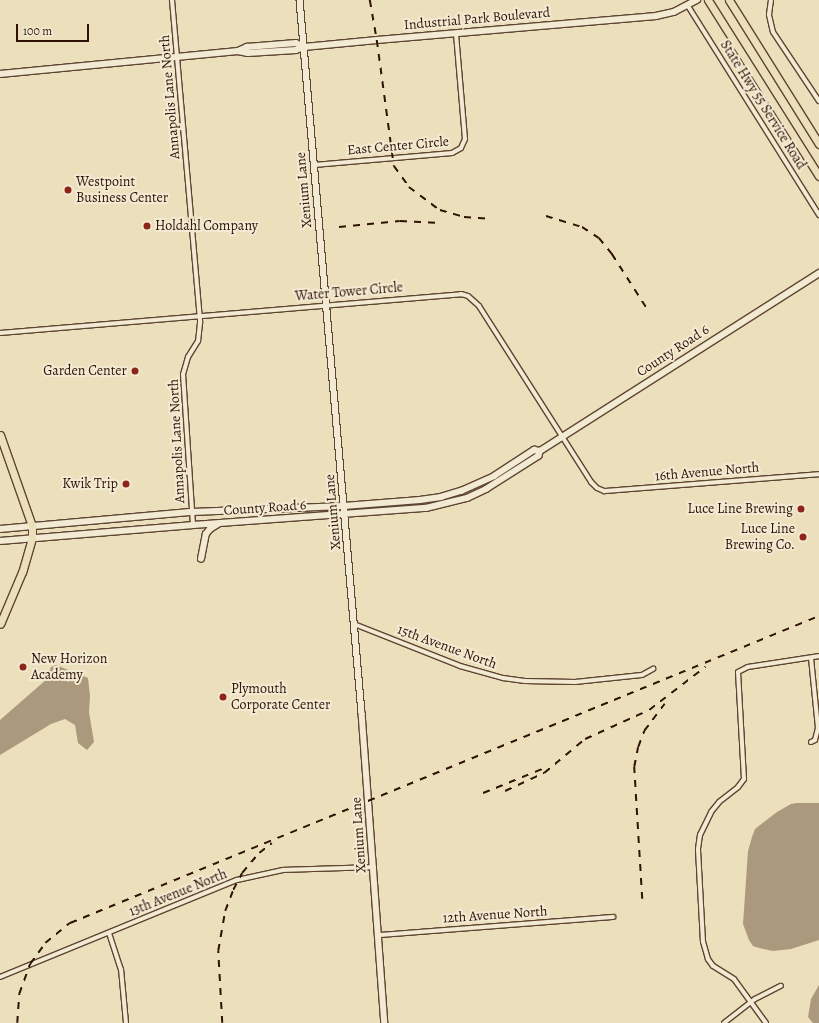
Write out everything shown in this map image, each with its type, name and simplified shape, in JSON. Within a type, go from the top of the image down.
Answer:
[{"type":"highway","points":[[708,0],[819,176]]},
{"type":"highway","points":[[729,0],[819,144]]},
{"type":"highway","points":[[0,435],[32,526],[32,538],[22,572],[0,624]]},
{"type":"main road","name":"Xenium Lane","points":[[300,0],[345,515],[374,867],[385,1023]]},
{"type":"main road","name":"Industrial Park Boulevard","points":[[0,74],[238,52],[248,53],[294,50],[304,47],[656,16],[674,12],[697,0]]},
{"type":"main road","name":"County Road 6","points":[[0,541],[426,508],[467,498],[512,473],[538,456],[540,451],[562,436],[819,273]]},
{"type":"main road","name":"County Road 6","points":[[0,530],[192,512],[344,506],[441,497],[479,484],[534,450],[540,451]]},
{"type":"main road","points":[[201,559],[206,534],[210,529],[220,523]]},
{"type":"street","name":"Annapolis Lane North","points":[[172,0],[200,332],[198,341],[188,357],[183,374],[193,525]]},
{"type":"street","points":[[771,0],[769,15],[772,28],[819,101]]},
{"type":"street","name":"State Hwy 55 Service Road","points":[[688,6],[819,215]]},
{"type":"street","name":"East Center Circle","points":[[314,165],[452,153],[461,148],[465,139],[456,33]]},
{"type":"street","name":"Water Tower Circle","points":[[0,333],[453,294],[468,296],[479,306],[591,482],[597,488]]},
{"type":"street","name":"16th Avenue North","points":[[597,488],[604,491],[819,474]]},
{"type":"street","name":"15th Avenue North","points":[[354,624],[460,666],[503,678],[532,681],[581,681],[642,675],[654,669]]},
{"type":"street","points":[[766,1023],[734,979],[713,966],[708,959],[703,942],[698,867],[700,835],[705,823],[719,802],[738,787],[744,779],[738,672],[748,667],[819,656]]},
{"type":"street","points":[[811,658],[818,728],[815,740],[811,742]]},
{"type":"street","name":"13th Avenue North","points":[[0,976],[207,892],[248,877],[283,870],[374,867]]},
{"type":"street","name":"12th Avenue North","points":[[379,935],[613,917]]},
{"type":"street","points":[[109,933],[121,969],[126,1023]]},
{"type":"street","points":[[724,1023],[751,1002],[781,986]]},
{"type":"shaded area","points":[[56,665],[88,678],[90,696],[89,712],[94,742],[87,750],[78,743],[75,725],[65,719],[51,724],[0,755],[0,720],[47,679],[51,667]]},
{"type":"shaded area","points":[[819,803],[819,940],[791,949],[773,951],[753,946],[743,924],[748,851],[755,829],[777,812],[791,804]]},
{"type":"shaded area","points":[[819,985],[819,1023],[813,1023],[808,1017],[811,999]]},
{"type":"railway","points":[[370,0],[377,40],[394,166],[409,187],[440,210],[464,217],[490,219]]},
{"type":"railway","points":[[546,216],[582,227],[599,238],[612,254],[648,310]]},
{"type":"railway","points":[[339,227],[400,221],[440,223]]},
{"type":"railway","points":[[17,1023],[19,994],[30,964],[45,943],[70,923],[819,616]]},
{"type":"railway","points":[[505,791],[544,773],[585,739],[649,710],[705,667]]},
{"type":"railway","points":[[642,899],[634,767],[638,747],[644,731],[664,704]]},
{"type":"railway","points":[[483,793],[542,769]]},
{"type":"railway","points":[[222,1023],[218,951],[225,911],[233,890],[242,873],[259,853],[272,843]]},
{"type":"place","name":"Westpoint Business Center","points":[[68,190]]},
{"type":"place","name":"Holdahl Company","points":[[147,226]]},
{"type":"place","name":"Garden Center","points":[[135,371]]},
{"type":"place","name":"Kwik Trip","points":[[126,484]]},
{"type":"place","name":"Luce Line Brewing","points":[[801,509]]},
{"type":"place","name":"Luce Line Brewing Co.","points":[[803,537]]},
{"type":"place","name":"New Horizon Academy","points":[[23,667]]},
{"type":"place","name":"Plymouth Corporate Center","points":[[223,697]]}]
